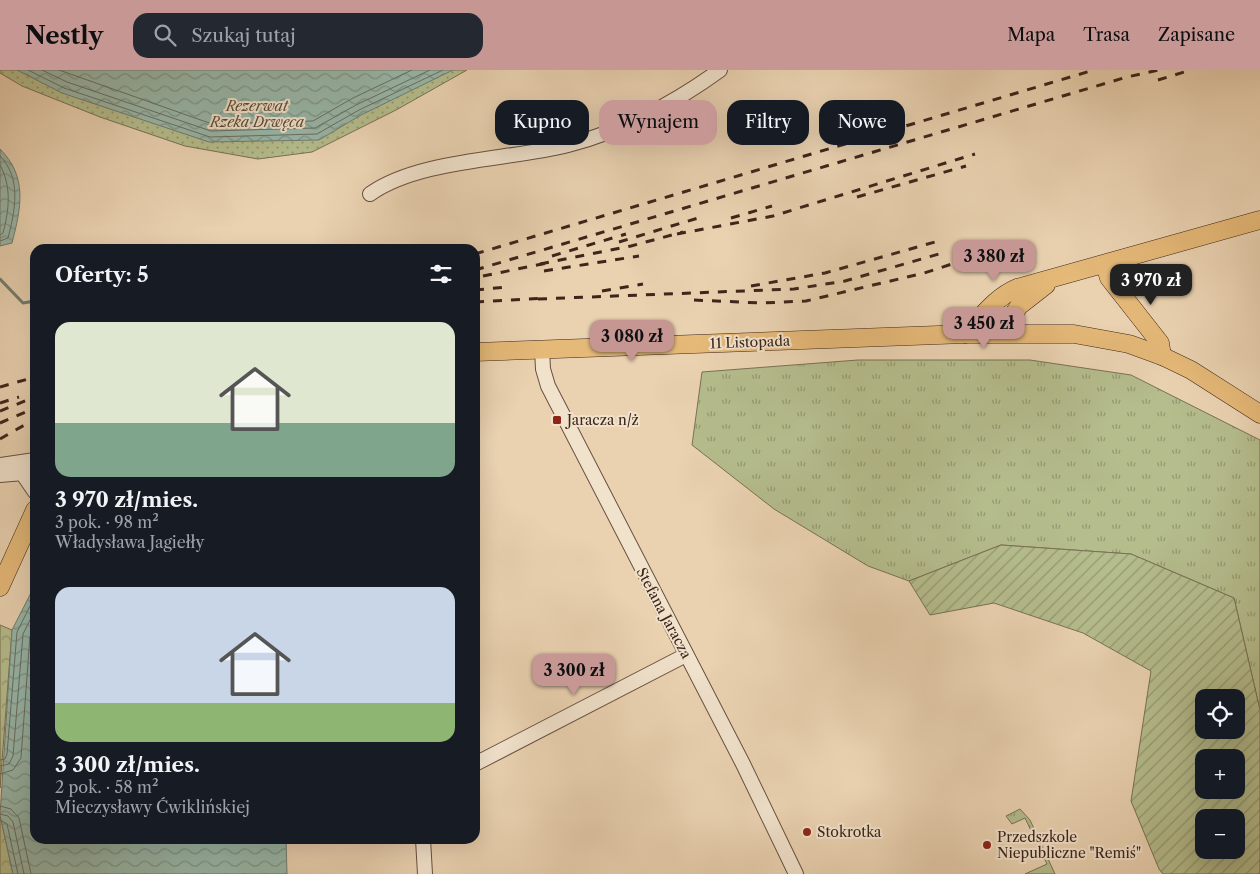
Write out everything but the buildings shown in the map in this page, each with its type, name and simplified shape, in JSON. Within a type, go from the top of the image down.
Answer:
[{"type":"main road","points":[[965,334],[985,310],[1006,293],[1260,220]]},
{"type":"main road","points":[[1105,265],[1109,278],[1160,343],[1162,356]]},
{"type":"main road","points":[[992,305],[996,324],[1001,333],[1019,306],[1034,293],[1057,278]]},
{"type":"main road","name":"11 Listopada","points":[[480,352],[1036,332],[1102,338],[1128,344],[1162,356],[1191,370],[1260,414]]},
{"type":"main road","points":[[0,587],[30,521]]},
{"type":"street","points":[[370,194],[413,173],[568,145],[643,118],[720,70]]},
{"type":"street","name":"Stefana Jaracza","points":[[542,349],[548,386],[743,764],[796,874]]},
{"type":"street","points":[[0,465],[30,461]]},
{"type":"street","points":[[0,475],[28,473]]},
{"type":"street","points":[[480,761],[686,654]]},
{"type":"street","points":[[423,844],[425,874]]},
{"type":"green space","name":"Rezerwat Rzeka Drwęca","points":[[0,70],[467,70],[396,110],[312,152],[258,159],[185,146],[100,117],[22,86],[0,73]]},
{"type":"green space","points":[[858,360],[1030,360],[1131,375],[1260,440],[1260,710],[1234,598],[1131,554],[1001,545],[909,581],[868,566],[774,509],[692,445],[702,372]]},
{"type":"green space","points":[[1001,545],[1131,554],[1234,598],[1260,710],[1260,874],[1163,874],[1159,869],[1131,801],[1151,671],[1083,633],[994,603],[930,615],[909,581]]},
{"type":"green space","points":[[0,625],[12,630],[0,788]]},
{"type":"green space","points":[[1020,809],[1030,820],[1055,874],[1025,874],[1047,864],[1025,818],[1012,824],[1006,816]]},
{"type":"green space","points":[[0,815],[13,874],[0,874]]},
{"type":"water","name":"Rezerwat Rzeka Drwęca","points":[[17,70],[453,70],[361,115],[319,140],[209,142],[62,93]]},
{"type":"water","points":[[0,149],[15,171],[20,193],[20,205],[12,243],[0,246]]},
{"type":"water","points":[[30,595],[30,844],[286,844],[287,874],[13,874],[0,815],[12,630]]},
{"type":"waterway","points":[[0,279],[23,303],[30,302]]},
{"type":"railway","points":[[480,253],[1094,70]]},
{"type":"railway","points":[[480,269],[1127,77],[1159,70]]},
{"type":"railway","points":[[1158,80],[1191,70]]},
{"type":"railway","points":[[677,234],[773,216],[975,154]]},
{"type":"railway","points":[[857,197],[966,166]]},
{"type":"railway","points":[[731,218],[772,206]]},
{"type":"railway","points":[[619,242],[698,218]]},
{"type":"railway","points":[[540,264],[631,246],[683,232]]},
{"type":"railway","points":[[552,256],[626,234]]},
{"type":"railway","points":[[751,286],[825,273],[935,242]]},
{"type":"railway","points":[[538,299],[794,289],[845,281],[939,254]]},
{"type":"railway","points":[[694,300],[762,303],[806,301],[924,273],[980,255]]},
{"type":"railway","points":[[544,271],[639,256]]},
{"type":"railway","points":[[483,276],[547,263]]},
{"type":"railway","points":[[602,291],[643,284]]},
{"type":"railway","points":[[480,290],[507,287]]},
{"type":"railway","points":[[480,302],[545,298]]},
{"type":"railway","points":[[0,387],[30,378]]},
{"type":"railway","points":[[0,403],[19,397]]},
{"type":"railway","points":[[0,411],[30,399]]},
{"type":"railway","points":[[0,423],[30,410]]},
{"type":"railway","points":[[0,439],[30,422]]},
{"type":"place","name":"Jaracza n/ż","points":[[557,420]]},
{"type":"place","name":"Stokrotka","points":[[807,832]]},
{"type":"place","name":"Przedszkole Niepubliczne \"Remiś\"","points":[[987,845]]}]
